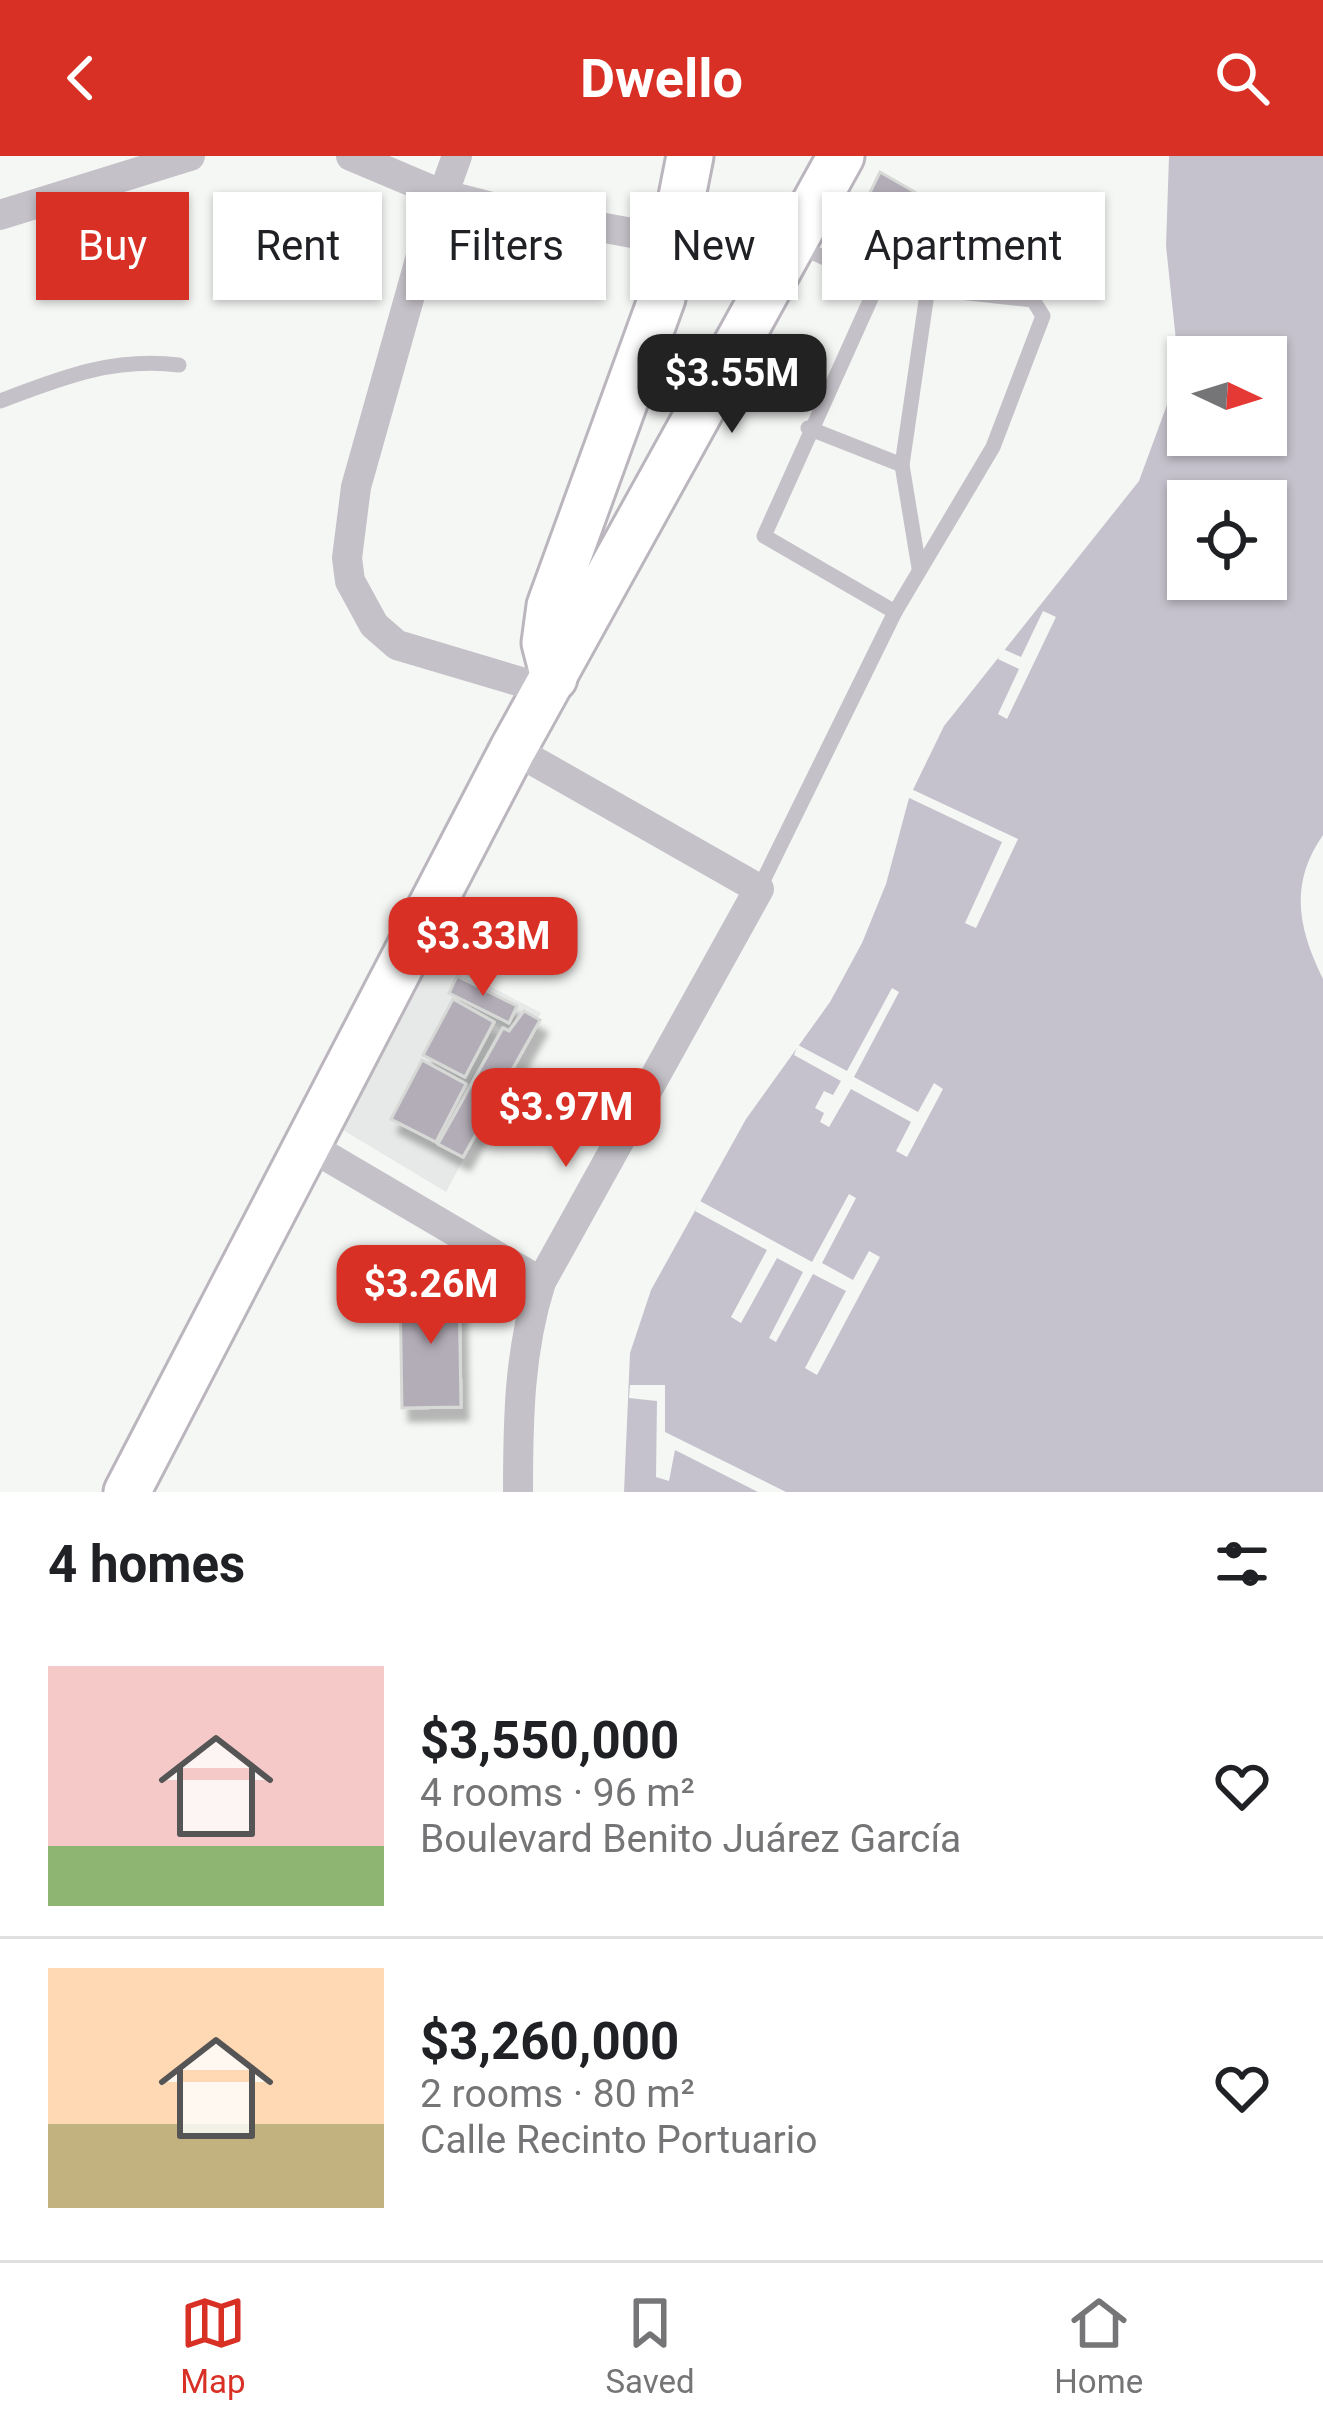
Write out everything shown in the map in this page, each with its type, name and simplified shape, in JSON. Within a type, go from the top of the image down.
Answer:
[{"type":"street","points":[[351,156],[436,192]]},
{"type":"street","points":[[442,192],[457,156]]},
{"type":"street","points":[[684,192],[691,156]]},
{"type":"street","points":[[798,231],[841,156]]},
{"type":"street","points":[[0,215],[178,158]]},
{"type":"street","points":[[410,300],[356,487],[347,557],[350,581],[374,625],[397,644],[551,684]]},
{"type":"street","points":[[551,684],[545,643],[550,606],[661,300]]},
{"type":"street","points":[[127,1492],[513,749],[760,300]]},
{"type":"street","points":[[513,749],[759,889],[542,1282],[528,1324],[519,1384],[518,1492]]},
{"type":"street","points":[[306,1144],[542,1282]]},
{"type":"lane","points":[[870,300],[808,428],[764,536],[895,612]]},
{"type":"lane","points":[[919,568],[902,465],[926,300]]},
{"type":"lane","points":[[759,889],[895,612],[992,447],[1043,316],[1033,301],[1026,300]]},
{"type":"lane","points":[[0,401],[106,364],[138,360],[178,364]]},
{"type":"lane","points":[[808,428],[902,465]]},
{"type":"shaded area","points":[[1169,156],[1323,156],[1323,835],[1305,871],[1301,906],[1308,942],[1323,979],[1323,1492],[624,1492],[630,1353],[651,1290],[746,1119],[830,1002],[862,943],[886,884],[909,798],[944,726],[1139,481],[1167,405],[1167,456],[1287,456],[1287,336],[1176,336],[1166,246]]},
{"type":"shaded area","points":[[434,957],[541,1013],[446,1192],[338,1127]]},
{"type":"pier","points":[[1043,611],[1056,617],[1007,719],[998,714],[1019,669],[998,659],[1003,649],[1021,657]]},
{"type":"pier","points":[[907,787],[1018,839],[976,928],[965,923],[1002,842],[903,795]]},
{"type":"pier","points":[[892,988],[899,992],[854,1077],[918,1112],[934,1083],[943,1089],[907,1157],[896,1151],[911,1122],[851,1089],[829,1127],[820,1122],[824,1113],[815,1108],[824,1091],[833,1095],[841,1081],[794,1055],[798,1045],[847,1071]]},
{"type":"pier","points":[[849,1194],[856,1198],[822,1263],[853,1280],[869,1251],[880,1257],[817,1375],[805,1368],[846,1291],[813,1274],[776,1342],[769,1338],[803,1272],[777,1258],[741,1323],[731,1317],[767,1250],[695,1211],[700,1201],[812,1262]]},
{"type":"pier","points":[[630,1385],[665,1385],[665,1432],[786,1492],[758,1492],[675,1450],[669,1481],[656,1477],[657,1401],[629,1398]]},
{"type":"building","points":[[880,172],[915,192],[870,192]]},
{"type":"building","points":[[457,976],[517,1006],[509,1023],[449,993]]},
{"type":"building","points":[[453,999],[494,1022],[465,1077],[423,1055]]},
{"type":"building","points":[[524,1011],[540,1020],[463,1157],[438,1144],[503,1028],[509,1031]]},
{"type":"building","points":[[422,1060],[466,1084],[436,1142],[391,1119]]},
{"type":"building","points":[[459,1286],[461,1407],[402,1408],[400,1287]]}]
